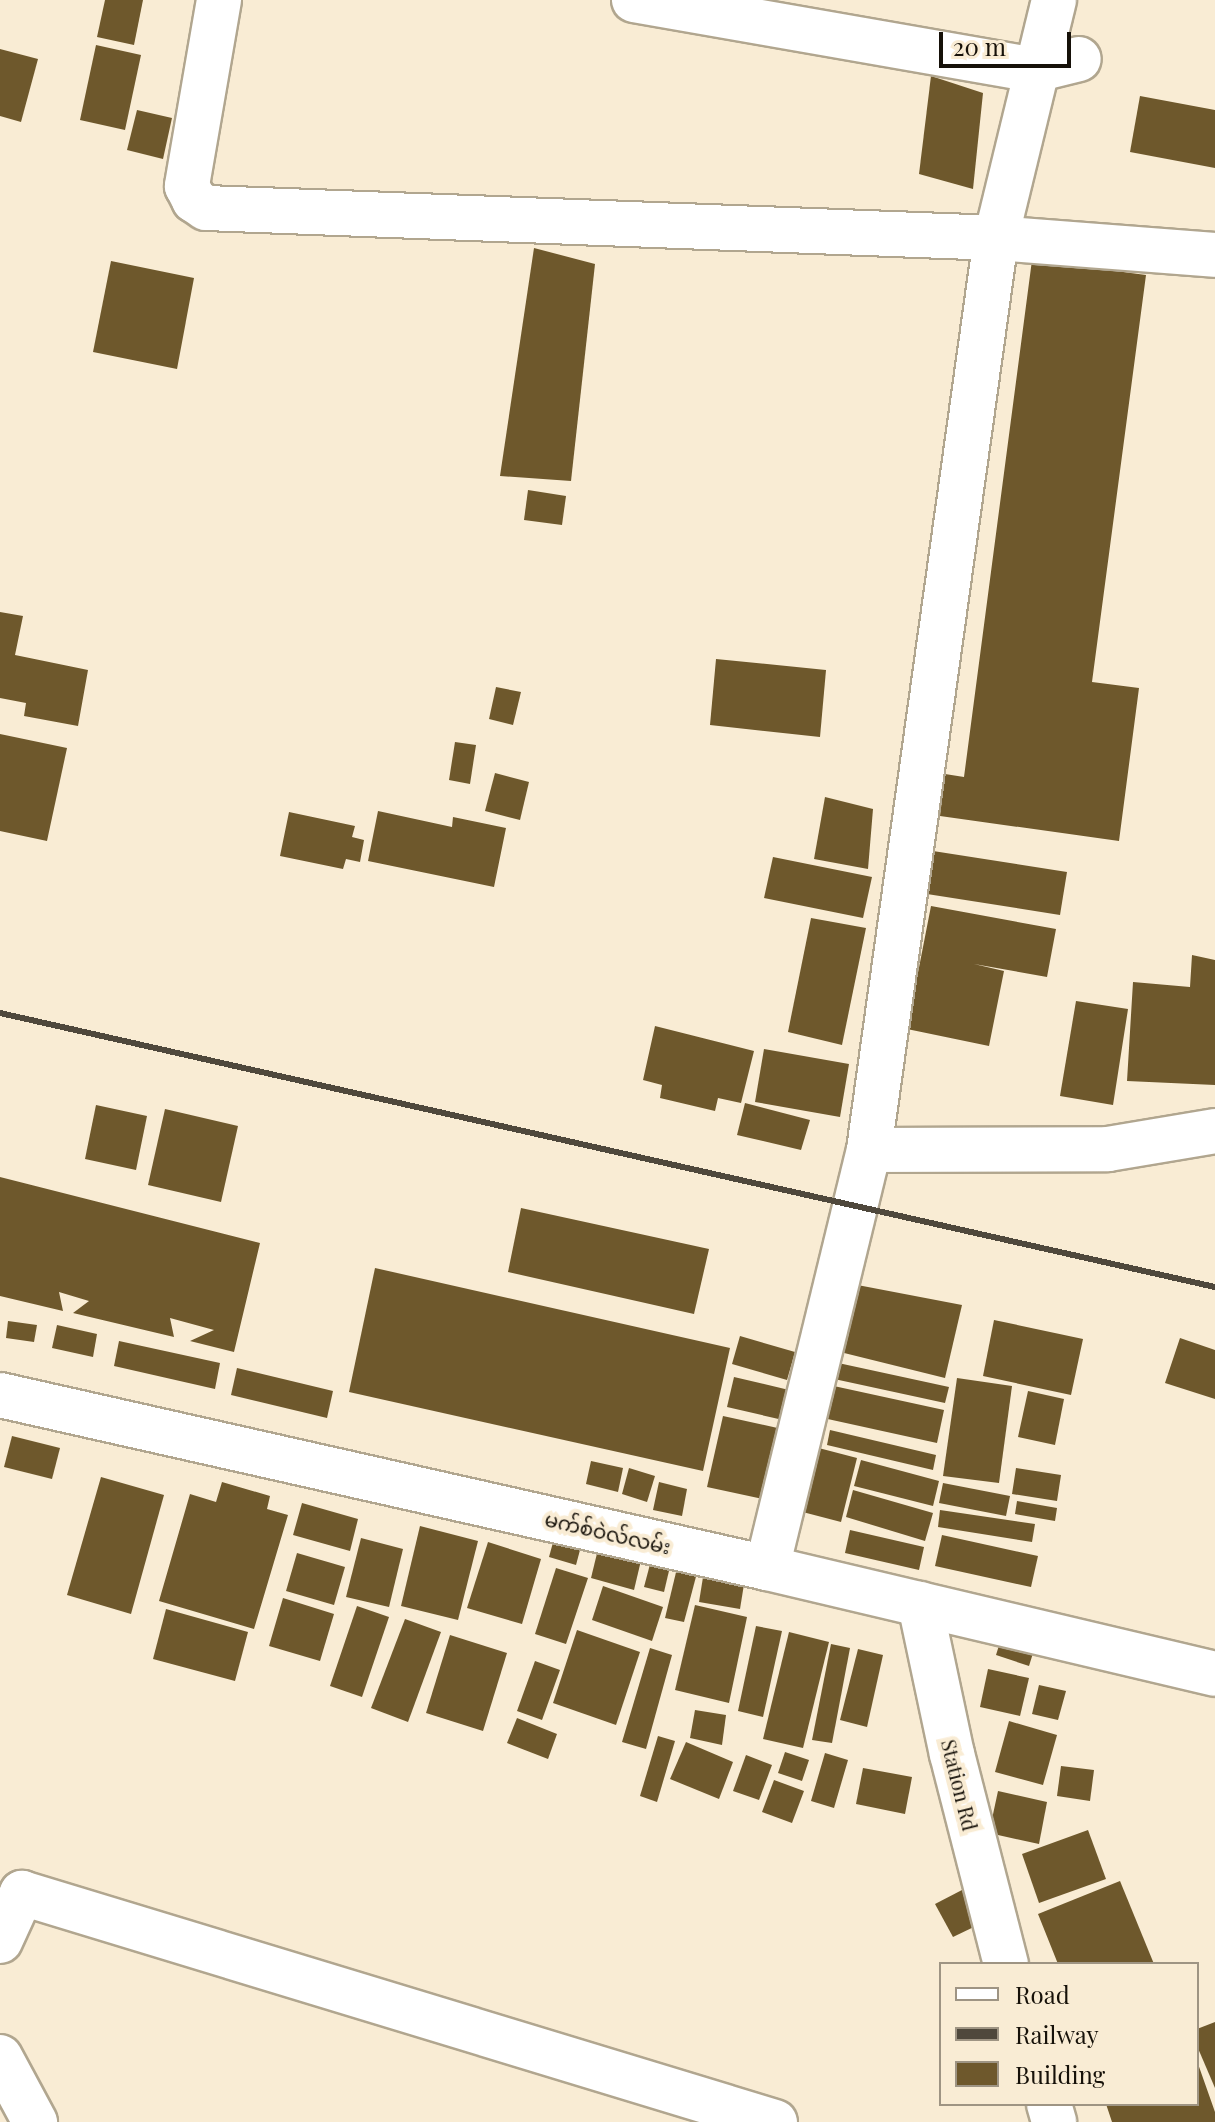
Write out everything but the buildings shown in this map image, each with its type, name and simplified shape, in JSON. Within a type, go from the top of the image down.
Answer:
[{"type":"street","points":[[219,0],[187,186],[194,200],[206,208],[996,238],[1215,255]]},
{"type":"street","points":[[634,0],[1035,70],[1079,59]]},
{"type":"street","points":[[767,1568],[869,1150],[996,238],[1054,0]]},
{"type":"street","points":[[869,1150],[1108,1149],[1215,1131]]},
{"type":"street","name":"မက်စ်ဝဲလ်လမ်း","points":[[0,1395],[767,1568],[1215,1674]]},
{"type":"street","name":"Station Rd","points":[[920,1604],[952,1754],[1005,1962]]},
{"type":"street","points":[[0,1941],[11,1893],[775,2122]]},
{"type":"street","points":[[0,2057],[35,2122]]},
{"type":"railway","points":[[0,1013],[1215,1287]]}]
